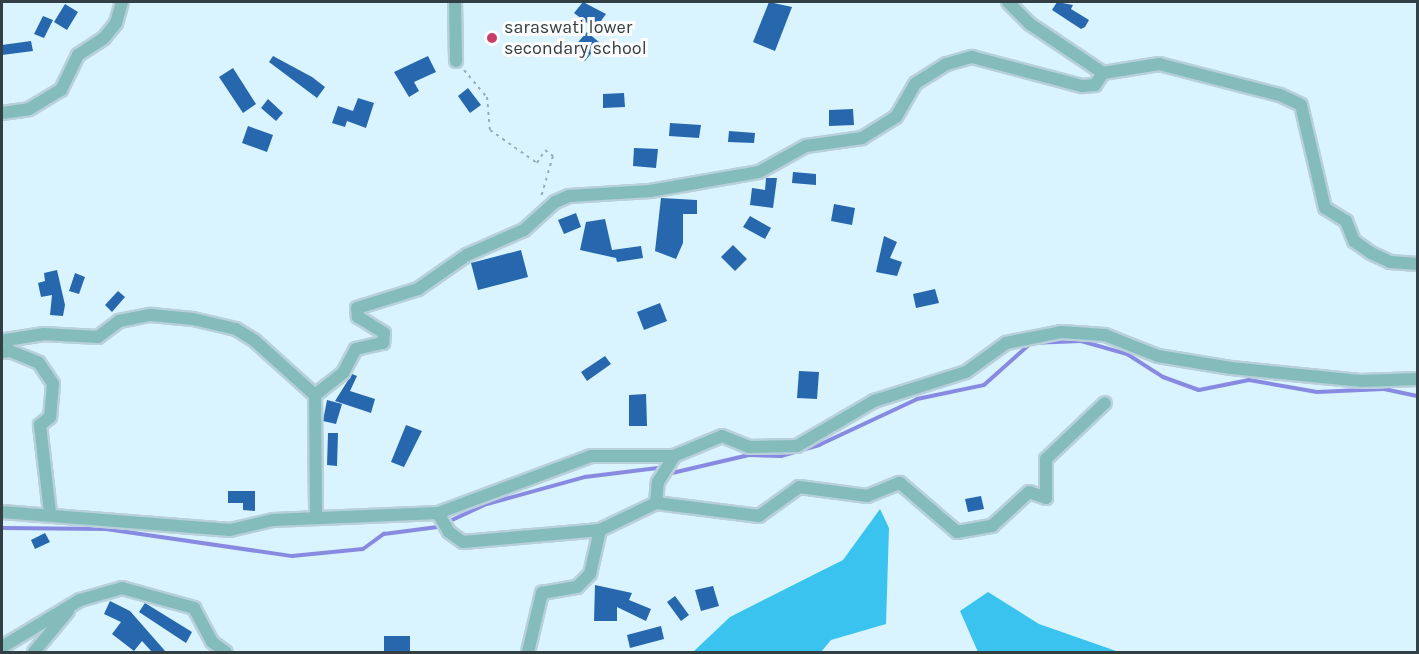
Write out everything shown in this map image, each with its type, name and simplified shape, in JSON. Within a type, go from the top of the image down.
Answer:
[{"type":"street","points":[[2,113],[29,109],[62,90],[78,54],[104,38],[116,23],[122,2]]},
{"type":"street","points":[[455,2],[456,61]]},
{"type":"street","points":[[1008,2],[1030,24],[1103,73],[1159,64],[1280,95],[1301,105],[1325,208],[1346,221],[1354,241],[1371,253],[1390,262],[1418,264]]},
{"type":"street","points":[[315,394],[343,373],[356,349],[383,343],[384,333],[358,317],[357,308],[417,289],[467,255],[524,230],[536,215],[569,196],[650,191],[759,172],[806,147],[862,138],[905,108],[916,83],[947,64],[972,57],[1082,86],[1095,84],[1103,73]]},
{"type":"street","points":[[6,340],[43,334],[98,337],[119,321],[151,315],[193,319],[236,329],[255,341],[315,394],[316,517]]},
{"type":"street","points":[[2,513],[50,513],[230,530],[273,520],[438,513],[591,456],[674,456],[722,436],[749,447],[797,446],[874,401],[966,372],[1006,343],[1061,332],[1105,334],[1158,356],[1231,368],[1362,381],[1418,379]]},
{"type":"street","points":[[2,352],[10,351],[39,363],[53,384],[50,417],[40,425],[50,513]]},
{"type":"street","points":[[438,513],[449,532],[463,542],[600,530],[656,503],[759,516],[799,487],[867,496],[900,483],[957,532],[992,526],[1029,492],[1046,498],[1046,459],[1106,402]]},
{"type":"street","points":[[656,503],[658,482],[674,456]]},
{"type":"street","points":[[528,652],[542,593],[577,587],[590,574],[600,530]]},
{"type":"street","points":[[2,647],[80,600],[122,588],[169,598],[194,608],[212,642],[226,652]]},
{"type":"street","points":[[34,652],[80,600]]},
{"type":"path","points":[[456,61],[486,97],[490,130],[537,163],[545,150],[553,156],[536,215]]},
{"type":"shaded area","points":[[880,509],[889,528],[886,624],[831,640],[821,652],[693,652],[730,617],[843,560]]},
{"type":"shaded area","points":[[988,592],[1039,624],[1119,652],[978,652],[960,611]]},
{"type":"building","points":[[583,2],[606,14],[595,29],[574,13]]},
{"type":"building","points":[[769,2],[792,7],[775,51],[753,42]]},
{"type":"building","points":[[1057,2],[1073,5],[1071,9],[1089,20],[1085,27],[1081,29],[1052,10]]},
{"type":"building","points":[[65,4],[78,12],[67,30],[54,22]]},
{"type":"building","points":[[43,16],[53,20],[44,38],[34,34]]},
{"type":"building","points":[[587,32],[600,43],[585,61],[572,49]]},
{"type":"building","points":[[31,41],[33,51],[2,55],[2,45]]},
{"type":"building","points":[[273,56],[312,77],[325,87],[317,98],[269,62]]},
{"type":"building","points":[[428,56],[436,72],[414,82],[419,91],[409,97],[394,72]]},
{"type":"building","points":[[233,68],[256,104],[243,113],[219,77]]},
{"type":"building","points":[[468,88],[481,105],[470,113],[458,96]]},
{"type":"building","points":[[624,93],[625,107],[603,108],[603,94]]},
{"type":"building","points":[[358,98],[374,103],[366,128],[347,121],[345,127],[332,123],[338,106],[353,111]]},
{"type":"building","points":[[268,99],[283,113],[276,121],[261,108]]},
{"type":"building","points":[[853,109],[854,125],[829,126],[829,110]]},
{"type":"building","points":[[670,123],[701,125],[699,138],[669,136]]},
{"type":"building","points":[[248,126],[273,135],[267,152],[242,143]]},
{"type":"building","points":[[729,131],[755,133],[754,143],[728,142]]},
{"type":"building","points":[[634,148],[658,149],[656,168],[633,166]]},
{"type":"building","points":[[793,172],[816,174],[816,185],[792,183]]},
{"type":"building","points":[[766,178],[777,178],[773,208],[750,205],[752,188],[765,190]]},
{"type":"building","points":[[661,198],[697,200],[697,214],[683,214],[683,243],[676,259],[655,251]]},
{"type":"building","points":[[834,204],[855,208],[852,225],[831,221]]},
{"type":"building","points":[[576,213],[581,227],[564,234],[558,220]]},
{"type":"building","points":[[750,216],[771,228],[765,239],[743,227]]},
{"type":"building","points":[[605,219],[612,250],[641,246],[643,258],[617,262],[616,258],[580,250],[586,222]]},
{"type":"building","points":[[884,236],[897,242],[890,258],[902,262],[897,276],[876,272]]},
{"type":"building","points":[[733,245],[747,259],[735,271],[721,257]]},
{"type":"building","points":[[521,250],[528,277],[478,290],[471,263]]},
{"type":"building","points":[[57,270],[65,305],[63,316],[50,315],[52,295],[41,297],[38,283],[45,281],[44,273]]},
{"type":"building","points":[[75,273],[85,277],[79,294],[69,291]]},
{"type":"building","points":[[935,289],[939,303],[916,308],[913,294]]},
{"type":"building","points":[[118,291],[125,297],[112,312],[105,305]]},
{"type":"building","points":[[660,303],[667,321],[644,330],[637,312]]},
{"type":"building","points":[[605,356],[611,364],[587,381],[581,372]]},
{"type":"building","points":[[799,371],[819,372],[817,399],[797,398]]},
{"type":"building","points":[[352,374],[357,376],[350,391],[375,399],[371,413],[335,401]]},
{"type":"building","points":[[646,394],[647,426],[629,426],[629,395]]},
{"type":"building","points":[[327,400],[342,404],[336,424],[323,421]]},
{"type":"building","points":[[406,425],[422,431],[404,467],[391,462]]},
{"type":"building","points":[[328,433],[338,433],[337,466],[327,465]]},
{"type":"building","points":[[228,491],[255,491],[255,511],[243,510],[243,503],[228,503]]},
{"type":"building","points":[[981,496],[984,509],[968,512],[965,499]]},
{"type":"building","points":[[45,533],[50,542],[35,549],[31,540]]},
{"type":"building","points":[[595,585],[632,593],[629,600],[651,609],[646,621],[617,607],[617,621],[594,621]]},
{"type":"building","points":[[713,586],[719,606],[701,611],[695,590]]},
{"type":"building","points":[[675,596],[689,615],[681,621],[667,602]]},
{"type":"building","points":[[110,601],[130,611],[166,652],[152,652],[142,641],[134,651],[112,634],[121,622],[104,614]]},
{"type":"building","points":[[145,603],[192,632],[186,643],[139,612]]},
{"type":"building","points":[[661,626],[664,639],[630,648],[627,635]]},
{"type":"building","points":[[384,636],[410,636],[410,652],[384,652]]},
{"type":"waterway","points":[[672,473],[749,455],[781,456],[819,445],[917,399],[984,385],[1031,343],[1081,341],[1127,354],[1163,377],[1199,390],[1249,380],[1317,392],[1384,389],[1418,396]]},
{"type":"waterway","points":[[452,520],[487,504],[585,477],[657,468]]},
{"type":"waterway","points":[[2,528],[106,529],[292,556],[363,549],[384,534],[438,527]]},
{"type":"place","name":"saraswati lower secondary school","points":[[492,38]]}]
